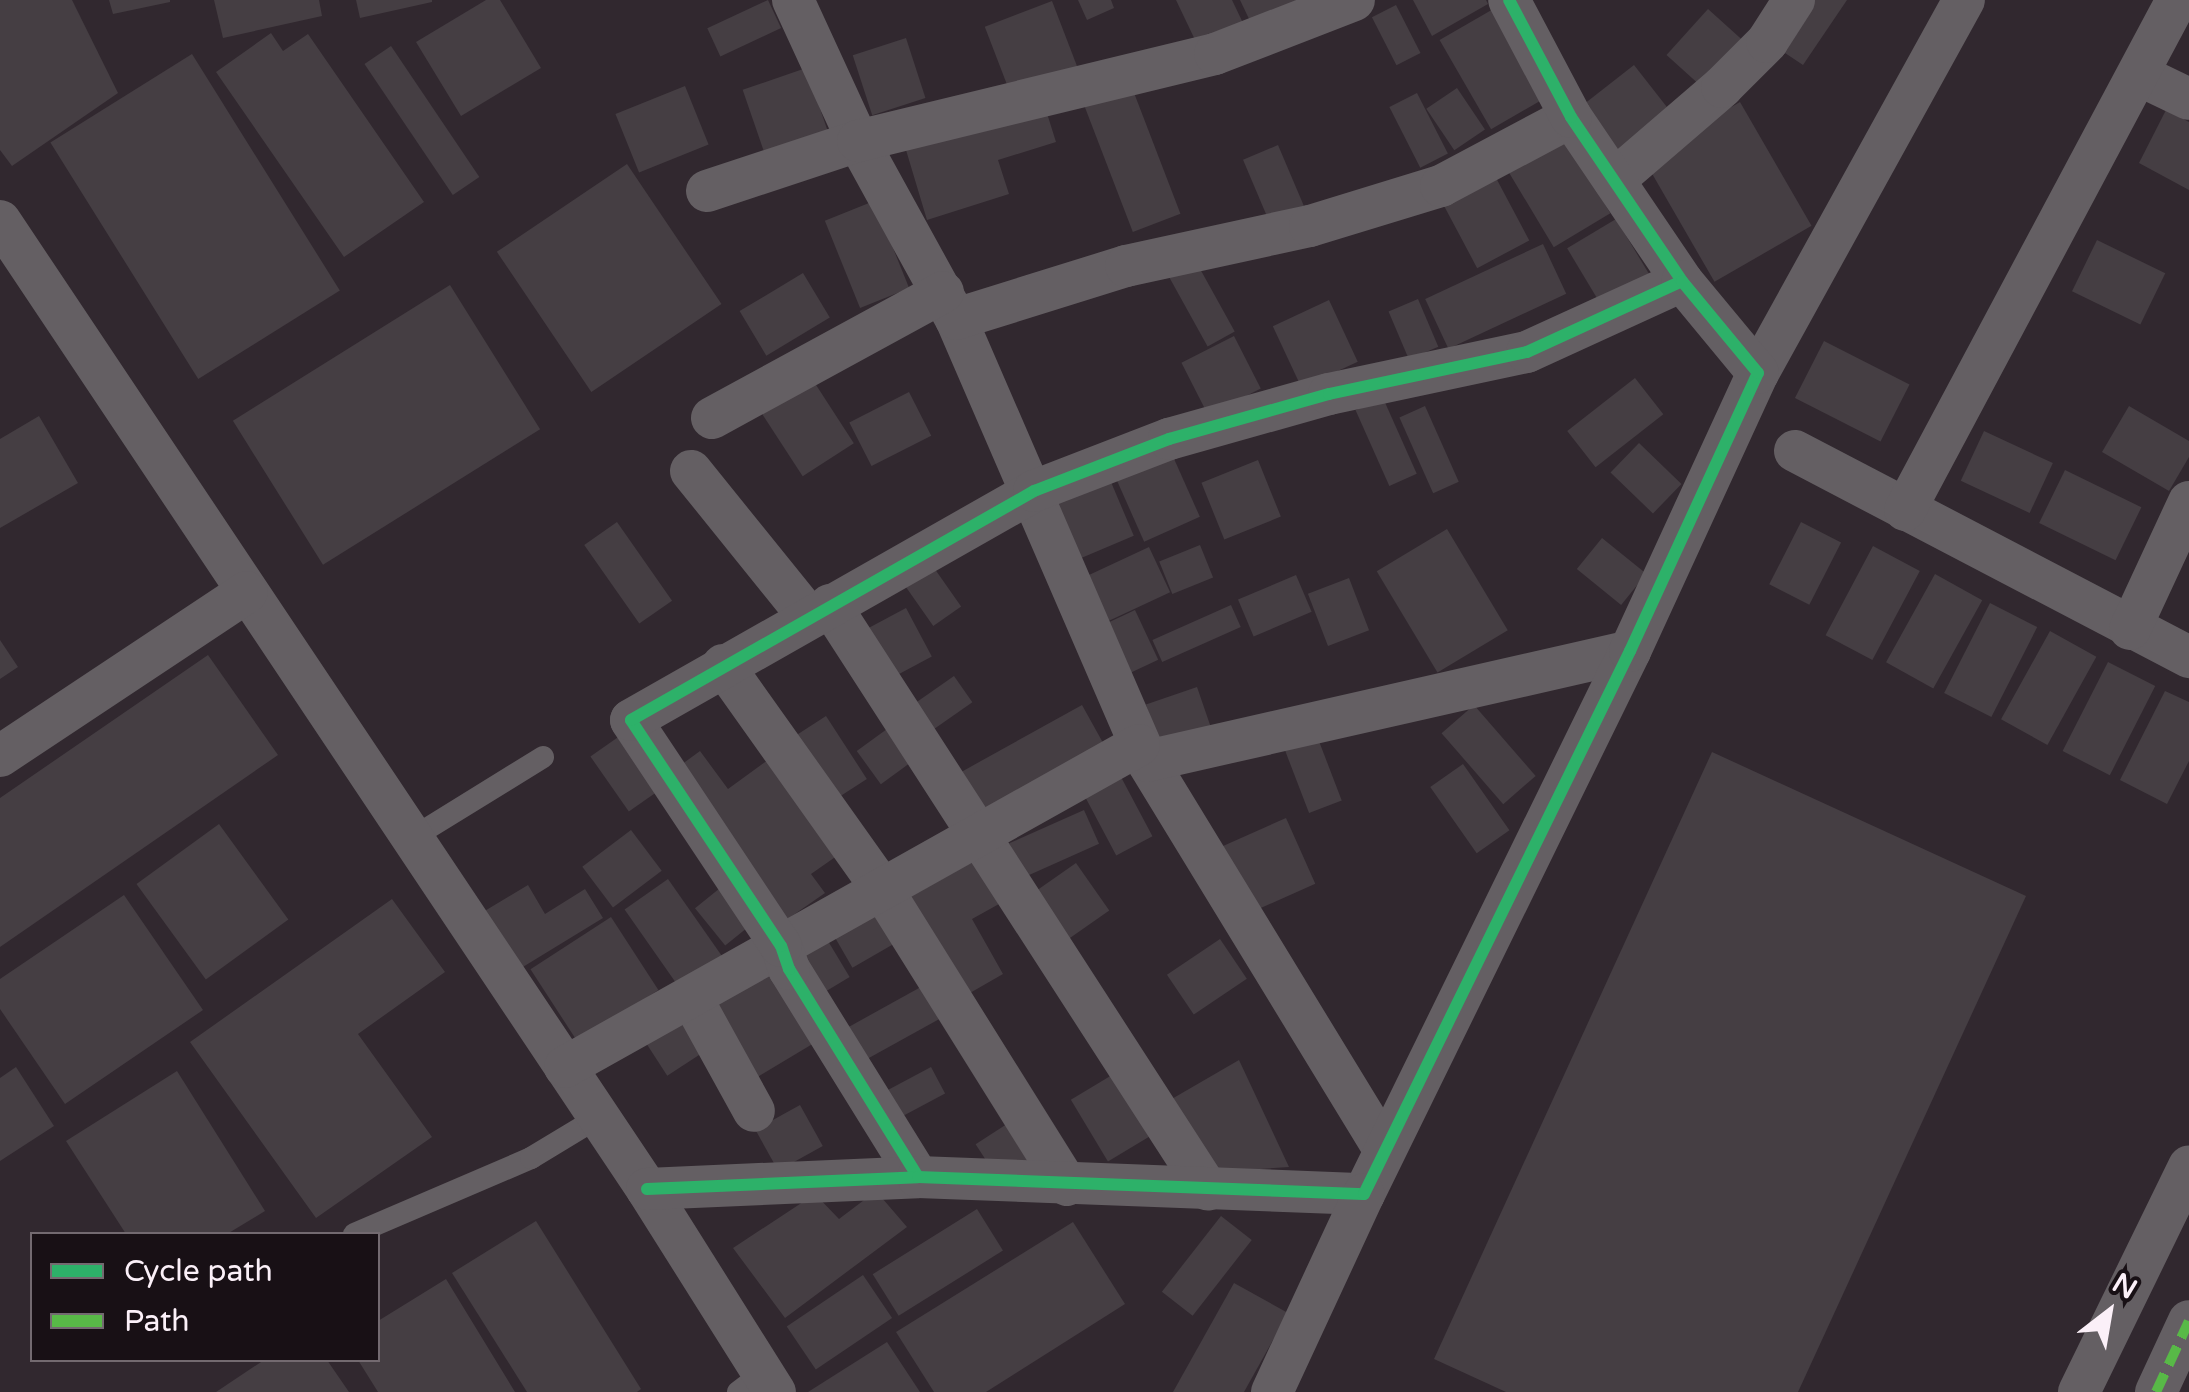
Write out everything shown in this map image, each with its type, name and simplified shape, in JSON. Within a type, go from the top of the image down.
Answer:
[{"type":"street","points":[[707,191],[858,140],[1214,54],[1354,0]]},
{"type":"street","points":[[1509,0],[1571,118],[1682,281],[1758,373]]},
{"type":"street","points":[[1614,180],[1722,87],[1767,42],[1794,0]]},
{"type":"street","points":[[1272,1392],[1383,1147],[1630,652],[1758,373],[1964,0]]},
{"type":"street","points":[[1905,510],[2178,0]]},
{"type":"street","points":[[805,4],[858,140],[949,306],[1034,491],[1143,753],[1383,1147]]},
{"type":"street","points":[[2139,75],[2189,99]]},
{"type":"street","points":[[712,418],[949,306],[1310,226],[1441,186],[1571,118]]},
{"type":"street","points":[[0,221],[647,1189],[759,1386]]},
{"type":"street","points":[[918,1177],[788,969],[781,946],[631,720],[723,664],[1034,491],[1169,440],[1329,394],[1527,352],[1682,281]]},
{"type":"street","points":[[1795,451],[2189,657]]},
{"type":"street","points":[[692,471],[819,611],[981,834],[1208,1190]]},
{"type":"street","points":[[2130,629],[2189,502]]},
{"type":"street","points":[[0,756],[246,592]]},
{"type":"street","points":[[565,1067],[981,834],[1143,753],[1630,652]]},
{"type":"street","points":[[723,664],[882,889],[1067,1185]]},
{"type":"street","points":[[691,997],[754,1111]]},
{"type":"street","points":[[2079,1392],[2189,1166]]},
{"type":"street","points":[[647,1189],[918,1177],[1364,1194]]},
{"type":"street","points":[[2156,1392],[2189,1321]]},
{"type":"lane","points":[[412,838],[543,757]]},
{"type":"lane","points":[[359,1232],[532,1158],[599,1117]]},
{"type":"building","points":[[0,0],[72,0],[118,93],[12,166],[0,150]]},
{"type":"building","points":[[109,0],[170,0],[170,2],[113,14]]},
{"type":"building","points":[[214,0],[319,0],[322,16],[223,38]]},
{"type":"building","points":[[356,0],[432,0],[432,2],[360,18]]},
{"type":"building","points":[[486,0],[500,0],[541,68],[461,116],[416,42]]},
{"type":"building","points":[[768,0],[781,28],[720,56],[707,28]]},
{"type":"building","points":[[1078,0],[1111,0],[1114,8],[1087,20]]},
{"type":"building","points":[[1176,0],[1232,0],[1243,23],[1197,44]]},
{"type":"building","points":[[1240,0],[1299,0],[1251,23]]},
{"type":"building","points":[[1413,0],[1486,0],[1488,4],[1432,36]]},
{"type":"building","points":[[1811,0],[1847,0],[1803,65],[1779,49]]},
{"type":"building","points":[[1052,1],[1077,67],[1010,93],[985,27]]},
{"type":"building","points":[[1396,5],[1421,53],[1396,65],[1372,17]]},
{"type":"building","points":[[1495,8],[1546,97],[1491,129],[1440,40]]},
{"type":"building","points":[[1708,9],[1743,40],[1701,87],[1667,55]]},
{"type":"building","points":[[271,33],[283,51],[308,34],[424,202],[344,257],[216,72]]},
{"type":"building","points":[[906,38],[925,98],[872,115],[853,55]]},
{"type":"building","points":[[391,46],[479,177],[453,195],[364,64]]},
{"type":"building","points":[[192,54],[340,291],[198,379],[50,142]]},
{"type":"building","points":[[1634,65],[1672,114],[1613,160],[1575,111]]},
{"type":"building","points":[[806,68],[830,137],[766,159],[743,90]]},
{"type":"building","points":[[1131,85],[1180,214],[1133,232],[1083,103]]},
{"type":"building","points":[[685,86],[709,144],[639,173],[615,114]]},
{"type":"building","points":[[1457,88],[1485,129],[1454,150],[1426,109]]},
{"type":"building","points":[[1417,93],[1448,154],[1420,168],[1389,107]]},
{"type":"building","points":[[1740,102],[1812,226],[1715,282],[1643,158]]},
{"type":"building","points":[[1045,107],[1056,142],[998,160],[1009,194],[927,220],[906,150]]},
{"type":"building","points":[[2166,110],[2189,122],[2189,190],[2139,163]]},
{"type":"building","points":[[1564,136],[1610,213],[1554,247],[1507,170]]},
{"type":"building","points":[[1278,145],[1306,210],[1271,225],[1243,160]]},
{"type":"building","points":[[627,164],[722,304],[591,392],[497,252]]},
{"type":"building","points":[[1495,176],[1529,240],[1477,268],[1443,204]]},
{"type":"building","points":[[874,201],[909,288],[860,308],[825,221]]},
{"type":"building","points":[[1616,219],[1650,276],[1601,305],[1567,248]]},
{"type":"building","points":[[2097,240],[2165,273],[2140,325],[2072,291]]},
{"type":"building","points":[[1543,244],[1566,294],[1448,349],[1425,299]]},
{"type":"building","points":[[1194,258],[1235,331],[1208,346],[1167,273]]},
{"type":"building","points":[[803,273],[830,318],[766,356],[740,311]]},
{"type":"building","points":[[450,285],[540,429],[323,565],[233,421]]},
{"type":"building","points":[[1418,299],[1438,347],[1409,359],[1389,312]]},
{"type":"building","points":[[1329,300],[1358,362],[1302,388],[1273,326]]},
{"type":"building","points":[[1234,336],[1261,389],[1208,415],[1181,363]]},
{"type":"building","points":[[1824,341],[1910,385],[1880,442],[1795,398]]},
{"type":"building","points":[[807,371],[854,443],[803,476],[756,404]]},
{"type":"building","points":[[1635,378],[1663,414],[1596,467],[1567,431]]},
{"type":"building","points":[[909,392],[931,436],[872,466],[849,422]]},
{"type":"building","points":[[1383,398],[1417,474],[1389,486],[1356,410]]},
{"type":"building","points":[[1425,406],[1459,482],[1433,493],[1399,417]]},
{"type":"building","points":[[2129,406],[2189,441],[2189,457],[2169,491],[2102,452]]},
{"type":"building","points":[[39,416],[78,483],[0,528],[0,439]]},
{"type":"building","points":[[1984,431],[2053,463],[2030,513],[1961,481]]},
{"type":"building","points":[[1639,443],[1681,484],[1653,513],[1611,472]]},
{"type":"building","points":[[1171,452],[1200,517],[1144,542],[1115,477]]},
{"type":"building","points":[[1258,460],[1281,517],[1224,539],[1201,483]]},
{"type":"building","points":[[2065,470],[2141,507],[2116,560],[2039,523]]},
{"type":"building","points":[[1108,475],[1134,536],[1073,562],[1047,501]]},
{"type":"building","points":[[617,522],[672,601],[639,624],[584,545]]},
{"type":"building","points":[[1801,522],[1841,542],[1809,605],[1769,584]]},
{"type":"building","points":[[1447,529],[1508,630],[1437,672],[1377,571]]},
{"type":"building","points":[[1602,538],[1646,574],[1621,605],[1577,569]]},
{"type":"building","points":[[1200,545],[1213,577],[1172,594],[1159,561]]},
{"type":"building","points":[[1873,546],[1920,571],[1872,660],[1826,635]]},
{"type":"building","points":[[1149,547],[1170,592],[1109,621],[1087,576]]},
{"type":"building","points":[[925,555],[961,607],[933,626],[897,575]]},
{"type":"building","points":[[1935,574],[1982,600],[1933,689],[1886,662]]},
{"type":"building","points":[[1296,575],[1312,612],[1254,636],[1238,600]]},
{"type":"building","points":[[1349,578],[1369,630],[1328,646],[1308,594]]},
{"type":"building","points":[[1990,603],[2037,627],[1991,717],[1944,693]]},
{"type":"building","points":[[1231,605],[1241,627],[1162,662],[1152,640]]},
{"type":"building","points":[[906,608],[932,657],[885,681],[859,633]]},
{"type":"building","points":[[1135,610],[1158,660],[1131,673],[1108,623]]},
{"type":"building","points":[[2050,631],[2096,657],[2047,745],[2001,719]]},
{"type":"building","points":[[0,640],[18,667],[0,679]]},
{"type":"building","points":[[208,655],[278,755],[0,947],[0,798]]},
{"type":"building","points":[[2108,662],[2155,686],[2110,775],[2063,751]]},
{"type":"building","points":[[954,676],[972,702],[922,738],[903,712]]},
{"type":"building","points":[[1197,687],[1212,730],[1161,748],[1146,705]]},
{"type":"building","points":[[2165,691],[2189,702],[2189,761],[2167,804],[2120,780]]},
{"type":"building","points":[[1082,705],[1104,744],[984,811],[962,771]]},
{"type":"building","points":[[1474,705],[1536,776],[1503,804],[1442,733]]},
{"type":"building","points":[[826,716],[867,779],[832,802],[791,739]]},
{"type":"building","points":[[898,721],[922,754],[881,784],[857,751]]},
{"type":"building","points":[[624,733],[662,788],[629,811],[590,757]]},
{"type":"building","points":[[1317,736],[1342,800],[1309,813],[1284,749]]},
{"type":"building","points":[[700,751],[728,789],[772,757],[841,853],[811,874],[825,893],[779,925],[670,773]]},
{"type":"building","points":[[1712,752],[2026,896],[1798,1392],[1506,1392],[1434,1359]]},
{"type":"building","points":[[1463,764],[1509,830],[1477,853],[1430,787]]},
{"type":"building","points":[[1121,777],[1152,836],[1116,855],[1085,796]]},
{"type":"building","points":[[1084,810],[1099,844],[1024,877],[1009,843]]},
{"type":"building","points":[[1286,818],[1315,884],[1250,913],[1220,847]]},
{"type":"building","points":[[219,824],[288,919],[206,979],[136,884]]},
{"type":"building","points":[[631,830],[662,871],[613,907],[582,867]]},
{"type":"building","points":[[983,856],[1008,899],[972,919],[1003,974],[956,1001],[901,902]]},
{"type":"building","points":[[1076,863],[1109,911],[1064,942],[1031,895]]},
{"type":"building","points":[[668,879],[722,956],[679,986],[625,909]]},
{"type":"building","points":[[730,880],[760,917],[725,946],[695,908]]},
{"type":"building","points":[[528,885],[545,914],[585,889],[603,918],[513,973],[478,915]]},
{"type":"building","points":[[124,895],[203,1010],[65,1104],[0,1009],[0,979]]},
{"type":"building","points":[[392,899],[445,972],[358,1034],[432,1137],[316,1218],[190,1042]]},
{"type":"building","points":[[878,908],[898,942],[852,968],[833,934]]},
{"type":"building","points":[[611,917],[658,990],[578,1042],[530,969]]},
{"type":"building","points":[[1220,939],[1247,979],[1194,1015],[1167,975]]},
{"type":"building","points":[[828,941],[850,977],[812,1000],[790,964]]},
{"type":"building","points":[[781,966],[824,1037],[752,1080],[709,1009]]},
{"type":"building","points":[[928,983],[946,1015],[858,1064],[841,1031]]},
{"type":"building","points":[[691,1015],[712,1047],[667,1076],[647,1044]]},
{"type":"building","points":[[1239,1060],[1289,1167],[1216,1172],[1170,1100]]},
{"type":"building","points":[[16,1067],[54,1126],[0,1161],[0,1078]]},
{"type":"building","points":[[931,1067],[945,1093],[900,1117],[886,1091]]},
{"type":"building","points":[[177,1071],[265,1211],[230,1232],[125,1232],[66,1141]]},
{"type":"building","points":[[1112,1075],[1149,1137],[1108,1161],[1071,1100]]},
{"type":"building","points":[[800,1105],[823,1146],[778,1171],[755,1130]]},
{"type":"building","points":[[1010,1122],[1034,1159],[1000,1181],[976,1144]]},
{"type":"building","points":[[876,1191],[907,1227],[785,1318],[733,1248],[815,1194],[839,1219]]},
{"type":"building","points":[[977,1209],[1003,1251],[899,1316],[873,1274]]},
{"type":"building","points":[[1221,1216],[1252,1240],[1193,1316],[1162,1292]]},
{"type":"building","points":[[536,1221],[641,1389],[637,1392],[527,1392],[452,1273]]},
{"type":"building","points":[[1073,1222],[1125,1304],[986,1392],[934,1392],[896,1332]]},
{"type":"building","points":[[863,1275],[892,1318],[816,1370],[787,1326]]},
{"type":"building","points":[[446,1279],[515,1392],[378,1392],[359,1362],[380,1362],[380,1320]]},
{"type":"building","points":[[1234,1283],[1288,1313],[1244,1392],[1173,1392]]},
{"type":"building","points":[[887,1342],[920,1392],[808,1392]]},
{"type":"building","points":[[261,1362],[328,1362],[349,1392],[216,1392]]},
{"type":"marked path","points":[[2156,1392],[2189,1321]]},
{"type":"cycle path","points":[[918,1177],[789,969],[781,946],[631,720],[1034,491],[1169,439],[1329,394],[1527,352],[1682,281],[1571,117],[1509,0]]},
{"type":"cycle path","points":[[647,1189],[918,1177],[1364,1194],[1630,651],[1758,373],[1682,281]]}]
